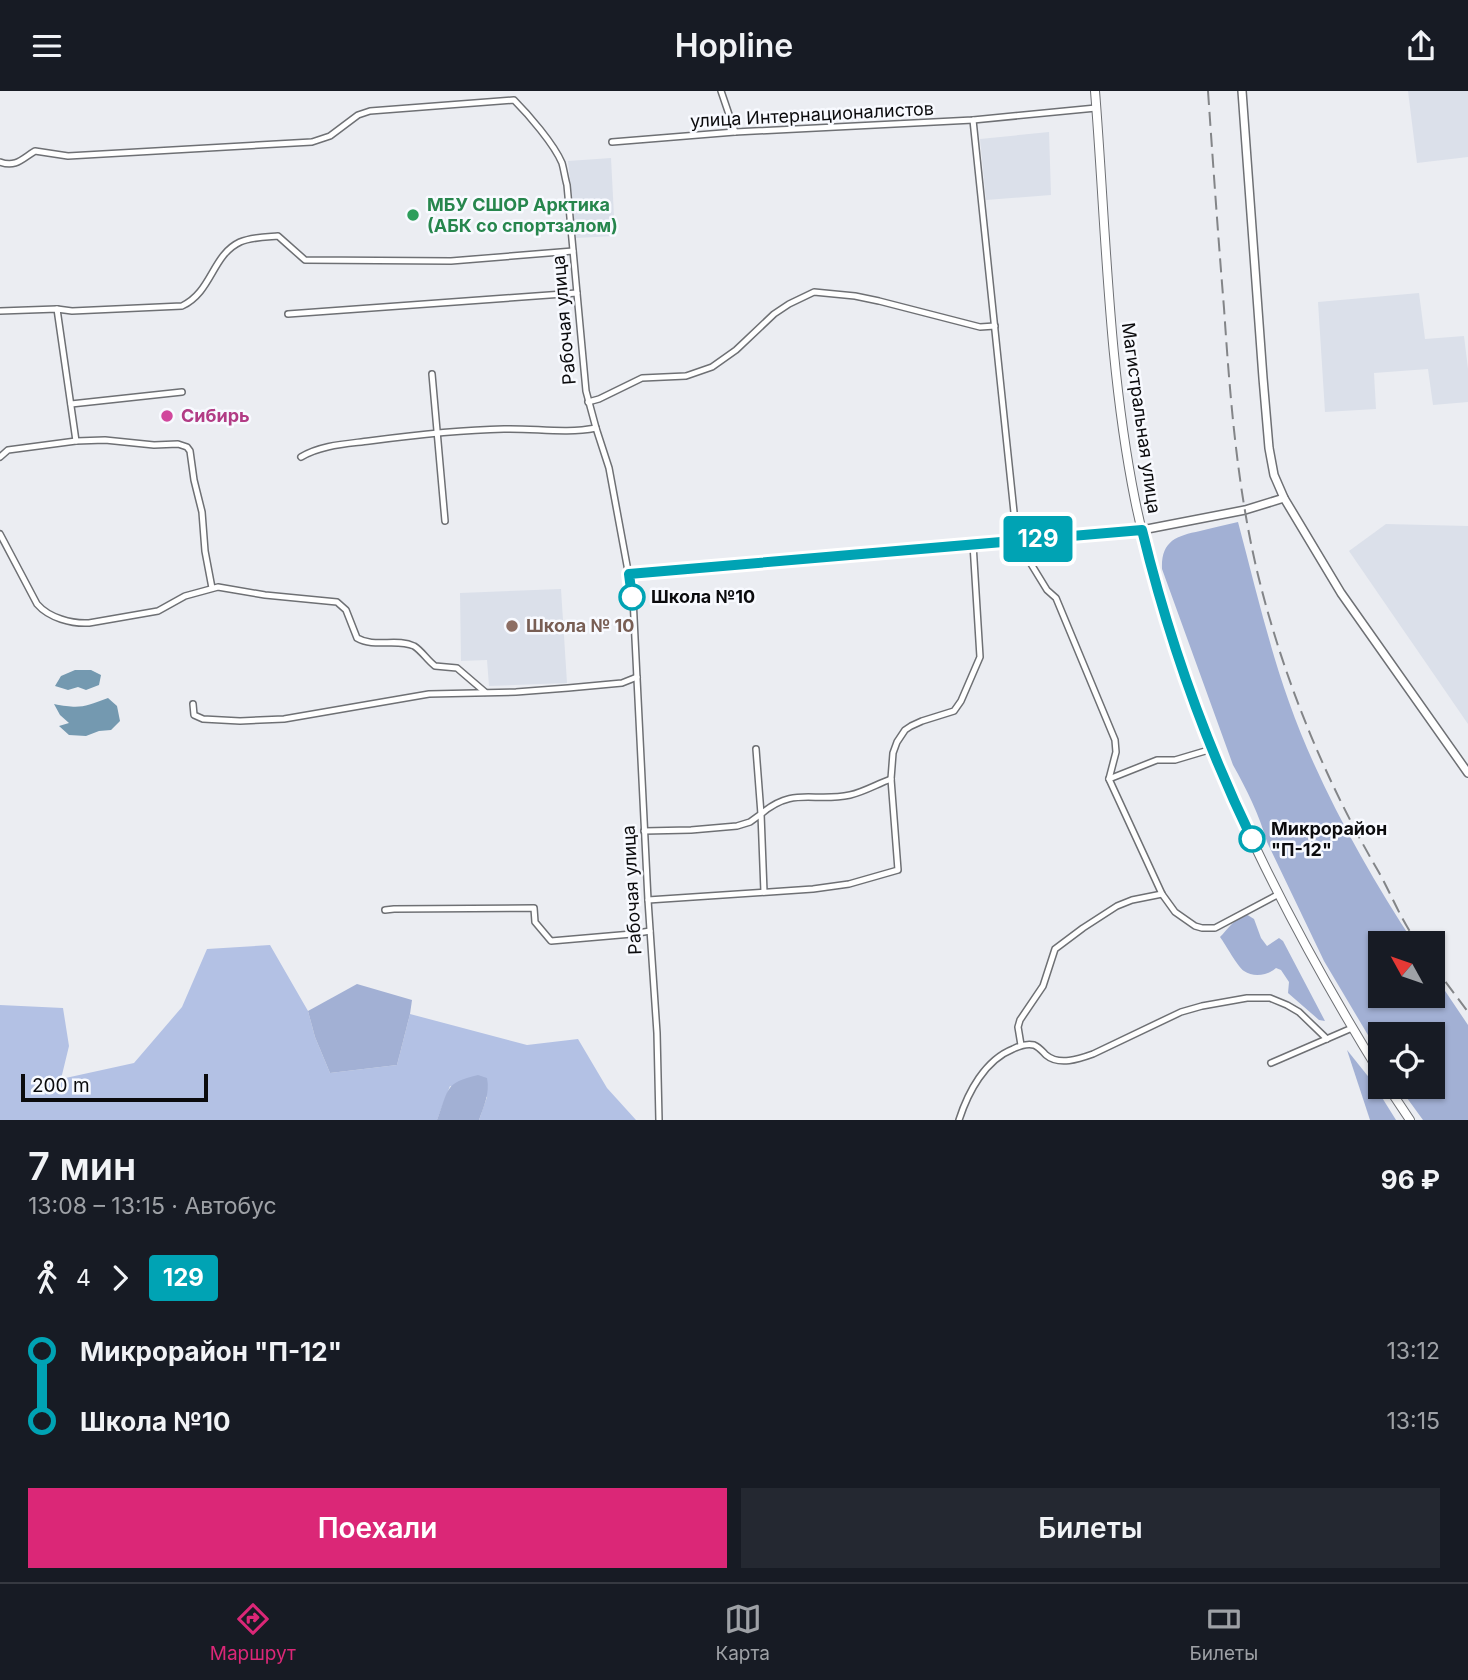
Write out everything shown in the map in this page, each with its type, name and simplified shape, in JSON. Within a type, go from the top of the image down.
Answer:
[{"type":"main road","name":"Магистральная улица","points":[[1095,91],[1117,375],[1129,468],[1157,593],[1175,650],[1228,788],[1307,948],[1368,1054]]},
{"type":"main road","points":[[1242,91],[1269,448],[1274,475],[1284,498],[1341,593],[1468,773]]},
{"type":"main road","points":[[1142,530],[1245,510],[1284,498]]},
{"type":"main road","points":[[1396,1099],[1410,1120]]},
{"type":"street","points":[[0,162],[15,164],[35,151],[61,156],[104,155],[312,142],[330,136],[358,115],[370,111],[514,100],[513,91]]},
{"type":"street","points":[[721,91],[735,132]]},
{"type":"street","name":"Рабочая улица","points":[[514,100],[561,162],[566,185],[588,402],[609,468],[629,574],[634,616],[657,1033],[659,1120]]},
{"type":"street","name":"улица Интернационалистов","points":[[612,142],[735,132],[973,120],[1096,108]]},
{"type":"street","points":[[973,120],[1017,541],[1047,590],[1056,598],[1115,740],[1110,779],[1162,894],[1175,912],[1189,923],[1202,928],[1215,928],[1279,894]]},
{"type":"street","points":[[0,311],[182,306],[197,297],[234,245],[253,238],[278,236],[305,260],[451,261],[573,251]]},
{"type":"street","points":[[588,402],[642,378],[686,376],[712,367],[736,350],[774,314],[814,292],[855,296],[980,327],[995,326]]},
{"type":"street","points":[[288,314],[577,293]]},
{"type":"street","points":[[57,309],[76,441]]},
{"type":"street","points":[[432,374],[445,521]]},
{"type":"street","points":[[71,404],[182,392]]},
{"type":"street","points":[[301,457],[330,446],[437,432],[507,429],[575,432],[596,428]]},
{"type":"street","points":[[0,457],[8,450],[76,441],[111,440],[154,445],[178,444],[187,447],[202,512],[205,551],[212,588]]},
{"type":"street","points":[[629,574],[1142,530]]},
{"type":"street","points":[[0,534],[37,604],[43,611],[71,622],[89,623],[158,611],[185,596],[225,587],[265,595],[337,602],[346,610],[357,638],[368,642],[409,644],[416,647],[435,666],[457,668],[485,692]]},
{"type":"street","points":[[648,899],[813,889],[849,884],[898,870],[891,779],[893,753],[900,736],[911,726],[954,711],[980,657],[973,544]]},
{"type":"street","points":[[193,703],[194,715],[198,717],[240,721],[299,717],[429,694],[516,692],[622,683],[637,677]]},
{"type":"street","points":[[756,749],[764,892]]},
{"type":"street","points":[[1110,779],[1157,760],[1175,760],[1212,749]]},
{"type":"street","points":[[644,831],[737,826],[750,822],[776,803],[787,799],[848,796],[891,779]]},
{"type":"street","points":[[1021,1045],[1018,1035],[1020,1020],[1043,986],[1055,949],[1117,906],[1162,894]]},
{"type":"street","points":[[385,910],[534,908],[535,922],[551,941],[632,935],[650,931]]},
{"type":"street","points":[[959,1120],[985,1070],[999,1056],[1021,1045],[1038,1047],[1057,1060],[1079,1059],[1190,1009],[1259,997],[1270,998],[1299,1012],[1327,1039]]},
{"type":"street","points":[[1271,1063],[1352,1028]]},
{"type":"shaded area","points":[[1408,91],[1468,91],[1468,157],[1417,163]]},
{"type":"shaded area","points":[[1049,132],[1051,195],[986,200],[980,139]]},
{"type":"shaded area","points":[[611,158],[615,236],[576,238],[568,161]]},
{"type":"shaded area","points":[[1419,293],[1425,339],[1464,336],[1468,402],[1433,405],[1428,369],[1374,373],[1376,409],[1325,412],[1318,302]]},
{"type":"shaded area","points":[[1238,522],[1274,657],[1301,733],[1344,826],[1406,931],[1368,931],[1368,1008],[1446,1008],[1446,992],[1468,1025],[1468,1120],[1423,1120],[1408,1099],[1445,1099],[1445,1022],[1368,1022],[1368,1035],[1324,961],[1267,842],[1252,802],[1233,765],[1162,569],[1167,546],[1177,538]]},
{"type":"shaded area","points":[[1386,524],[1468,526],[1468,724],[1349,551]]},
{"type":"shaded area","name":"Школа № 10","points":[[561,589],[567,683],[489,686],[487,660],[461,661],[460,593]]},
{"type":"shaded area","points":[[75,670],[91,670],[101,675],[99,685],[86,690],[78,687],[68,690],[55,686],[61,676]]},
{"type":"shaded area","points":[[108,698],[117,706],[120,721],[111,730],[86,736],[69,735],[59,726],[69,723],[60,715],[54,704],[82,706]]},
{"type":"shaded area","points":[[1246,914],[1254,919],[1267,946],[1279,938],[1283,941],[1325,1021],[1319,1020],[1288,993],[1289,982],[1281,970],[1276,968],[1256,975],[1244,971],[1238,965],[1220,937]]},
{"type":"shaded area","points":[[270,945],[308,1011],[330,1073],[397,1065],[410,1014],[527,1045],[578,1039],[607,1088],[636,1120],[479,1120],[487,1097],[450,1086],[437,1120],[0,1120],[0,1005],[63,1008],[69,1046],[61,1079],[134,1063],[182,1007],[207,949]]},
{"type":"shaded area","points":[[357,984],[412,1000],[397,1065],[330,1073],[308,1011]]},
{"type":"shaded area","points":[[1347,1050],[1368,1076],[1368,1099],[1383,1099],[1396,1120],[1370,1120]]},
{"type":"shaded area","points":[[478,1075],[487,1078],[488,1084],[479,1120],[437,1120],[449,1089],[459,1081]]},
{"type":"railway","points":[[1208,91],[1232,409],[1245,509],[1258,575],[1280,651],[1307,726],[1340,799],[1410,931]]},
{"type":"railway","points":[[1446,982],[1468,1012]]},
{"type":"bus line","name":"129","points":[[632,597],[629,574],[1142,530],[1157,593],[1175,650],[1212,749],[1252,839]]},
{"type":"place","name":"МБУ СШОР Арктика (АБК со спортзалом)","points":[[413,215]]},
{"type":"place","name":"Сибирь","points":[[167,416]]},
{"type":"place","name":"Школа №10","points":[[632,597]]},
{"type":"place","name":"Школа № 10","points":[[512,626]]},
{"type":"place","name":"Микрорайон \"П-12\"","points":[[1252,839]]}]
